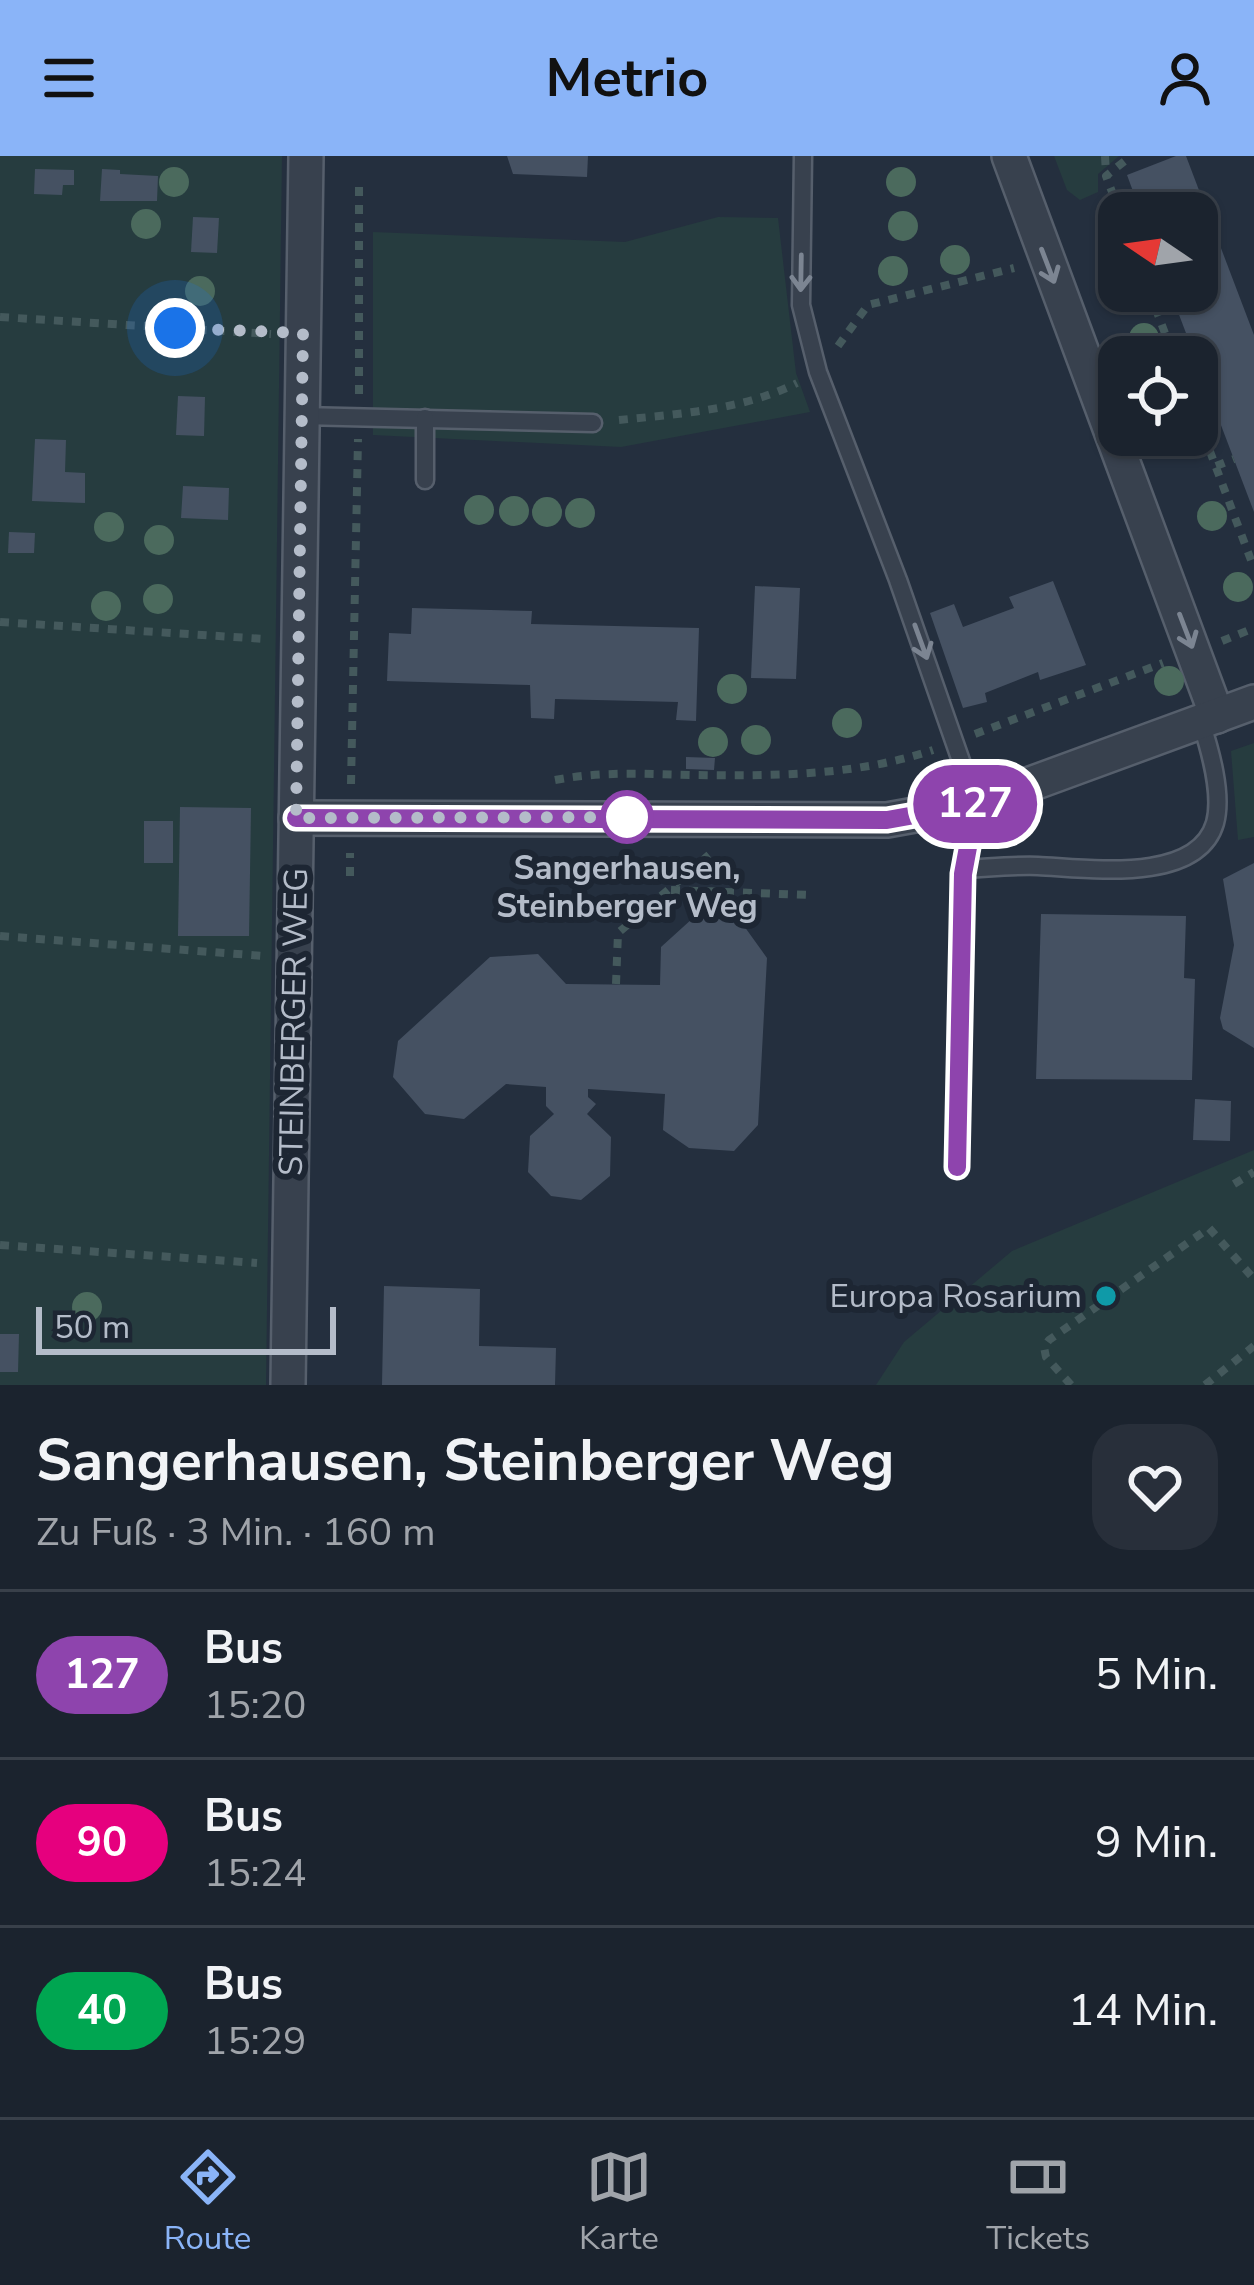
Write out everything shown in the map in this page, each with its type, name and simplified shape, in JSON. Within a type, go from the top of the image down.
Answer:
[{"type":"street","name":"STEINBERGER WEG","points":[[288,1385],[307,156]]},
{"type":"street","points":[[1009,156],[1194,651],[1209,719]]},
{"type":"street","points":[[296,818],[887,820],[976,804],[1254,702]]},
{"type":"lane","points":[[803,156],[801,304],[818,372],[976,804],[964,868],[957,1167]]},
{"type":"lane","points":[[302,416],[593,423]]},
{"type":"lane","points":[[425,418],[425,480]]},
{"type":"lane","points":[[964,868],[1033,866],[1125,872],[1201,846],[1217,812],[1209,719]]},
{"type":"path","points":[[1105,156],[1112,192]]},
{"type":"path","points":[[1106,176],[1130,156]]},
{"type":"path","points":[[359,181],[352,782],[364,784]]},
{"type":"path","points":[[0,317],[303,333]]},
{"type":"path","points":[[1212,456],[1250,544],[1254,568]]},
{"type":"path","points":[[1216,466],[1234,459]]},
{"type":"path","points":[[0,622],[297,641]]},
{"type":"path","points":[[541,782],[602,773],[843,771],[898,761],[1254,628]]},
{"type":"path","points":[[616,984],[617,933],[710,857],[710,843]]},
{"type":"path","points":[[669,890],[810,895]]},
{"type":"path","points":[[0,936],[296,958]]},
{"type":"path","points":[[1234,1184],[1254,1172]]},
{"type":"path","points":[[1070,1385],[1046,1357],[1044,1347],[1049,1340],[1209,1228],[1254,1279]]},
{"type":"path","points":[[0,1245],[291,1266]]},
{"type":"path","points":[[1205,1385],[1254,1346]]},
{"type":"green space","points":[[0,156],[282,156],[266,1385],[0,1385]]},
{"type":"green space","points":[[1054,156],[1119,156],[1098,174],[1098,192],[1080,200],[1067,190]]},
{"type":"green space","points":[[718,217],[778,218],[796,373],[810,412],[621,447],[373,435],[373,232],[625,242]]},
{"type":"green space","points":[[1254,743],[1254,837],[1238,840],[1231,751]]},
{"type":"green space","name":"Europa Rosarium","points":[[1254,1150],[1254,1385],[876,1385],[904,1342],[1012,1251]]},
{"type":"building","points":[[507,156],[588,156],[587,177],[513,174]]},
{"type":"building","points":[[1186,156],[1200,192],[1133,192],[1127,175]]},
{"type":"building","points":[[35,169],[74,170],[74,185],[63,185],[62,195],[34,194]]},
{"type":"building","points":[[102,169],[158,176],[157,201],[100,201]]},
{"type":"building","points":[[193,217],[219,218],[217,253],[191,252]]},
{"type":"building","points":[[1218,240],[1254,335],[1254,512],[1218,417],[1218,336],[1187,336],[1178,312],[1218,312]]},
{"type":"building","points":[[178,396],[205,397],[204,436],[176,435]]},
{"type":"building","points":[[35,439],[66,440],[65,472],[85,473],[85,503],[32,501]]},
{"type":"building","points":[[183,486],[229,488],[228,520],[181,518]]},
{"type":"building","points":[[9,532],[35,533],[34,553],[8,553]]},
{"type":"building","points":[[1053,581],[1086,665],[1040,680],[1038,672],[985,693],[987,702],[963,708],[930,613],[954,604],[963,627],[1014,608],[1009,597]]},
{"type":"building","points":[[755,586],[800,588],[796,679],[751,678]]},
{"type":"building","points":[[412,608],[532,611],[531,624],[699,628],[696,721],[676,720],[678,702],[555,699],[554,719],[531,718],[530,685],[387,681],[389,633],[411,634]]},
{"type":"building","points":[[686,757],[715,758],[714,770],[686,769]]},
{"type":"building","points":[[180,807],[251,808],[249,936],[178,936]]},
{"type":"building","points":[[144,821],[173,821],[173,863],[144,863]]},
{"type":"building","points":[[1254,863],[1254,1048],[1223,1029],[1220,1018],[1234,945],[1223,879]]},
{"type":"building","points":[[1041,914],[1186,916],[1184,978],[1195,979],[1192,1080],[1036,1079]]},
{"type":"building","points":[[693,918],[739,919],[767,958],[758,1125],[734,1151],[689,1148],[663,1130],[665,1094],[588,1089],[588,1097],[596,1104],[587,1114],[611,1137],[610,1176],[581,1200],[551,1196],[528,1172],[530,1136],[554,1114],[546,1106],[546,1087],[506,1084],[464,1119],[425,1114],[393,1077],[398,1041],[490,957],[538,954],[566,984],[660,985],[661,947]]},
{"type":"building","points":[[1195,1099],[1231,1101],[1230,1141],[1193,1140]]},
{"type":"building","points":[[384,1286],[480,1289],[479,1346],[556,1348],[555,1385],[382,1385]]},
{"type":"building","points":[[0,1334],[19,1334],[18,1372],[0,1372]]},
{"type":"bus line","name":"127","points":[[296,818],[887,820],[976,804],[963,874],[957,1167]]},
{"type":"place","name":"Sangerhausen, Steinberger Weg","points":[[627,817]]},
{"type":"place","name":"Europa Rosarium","points":[[1106,1296]]},
{"type":"route","points":[[175,328],[303,333],[296,818],[644,817],[627,817]]}]
